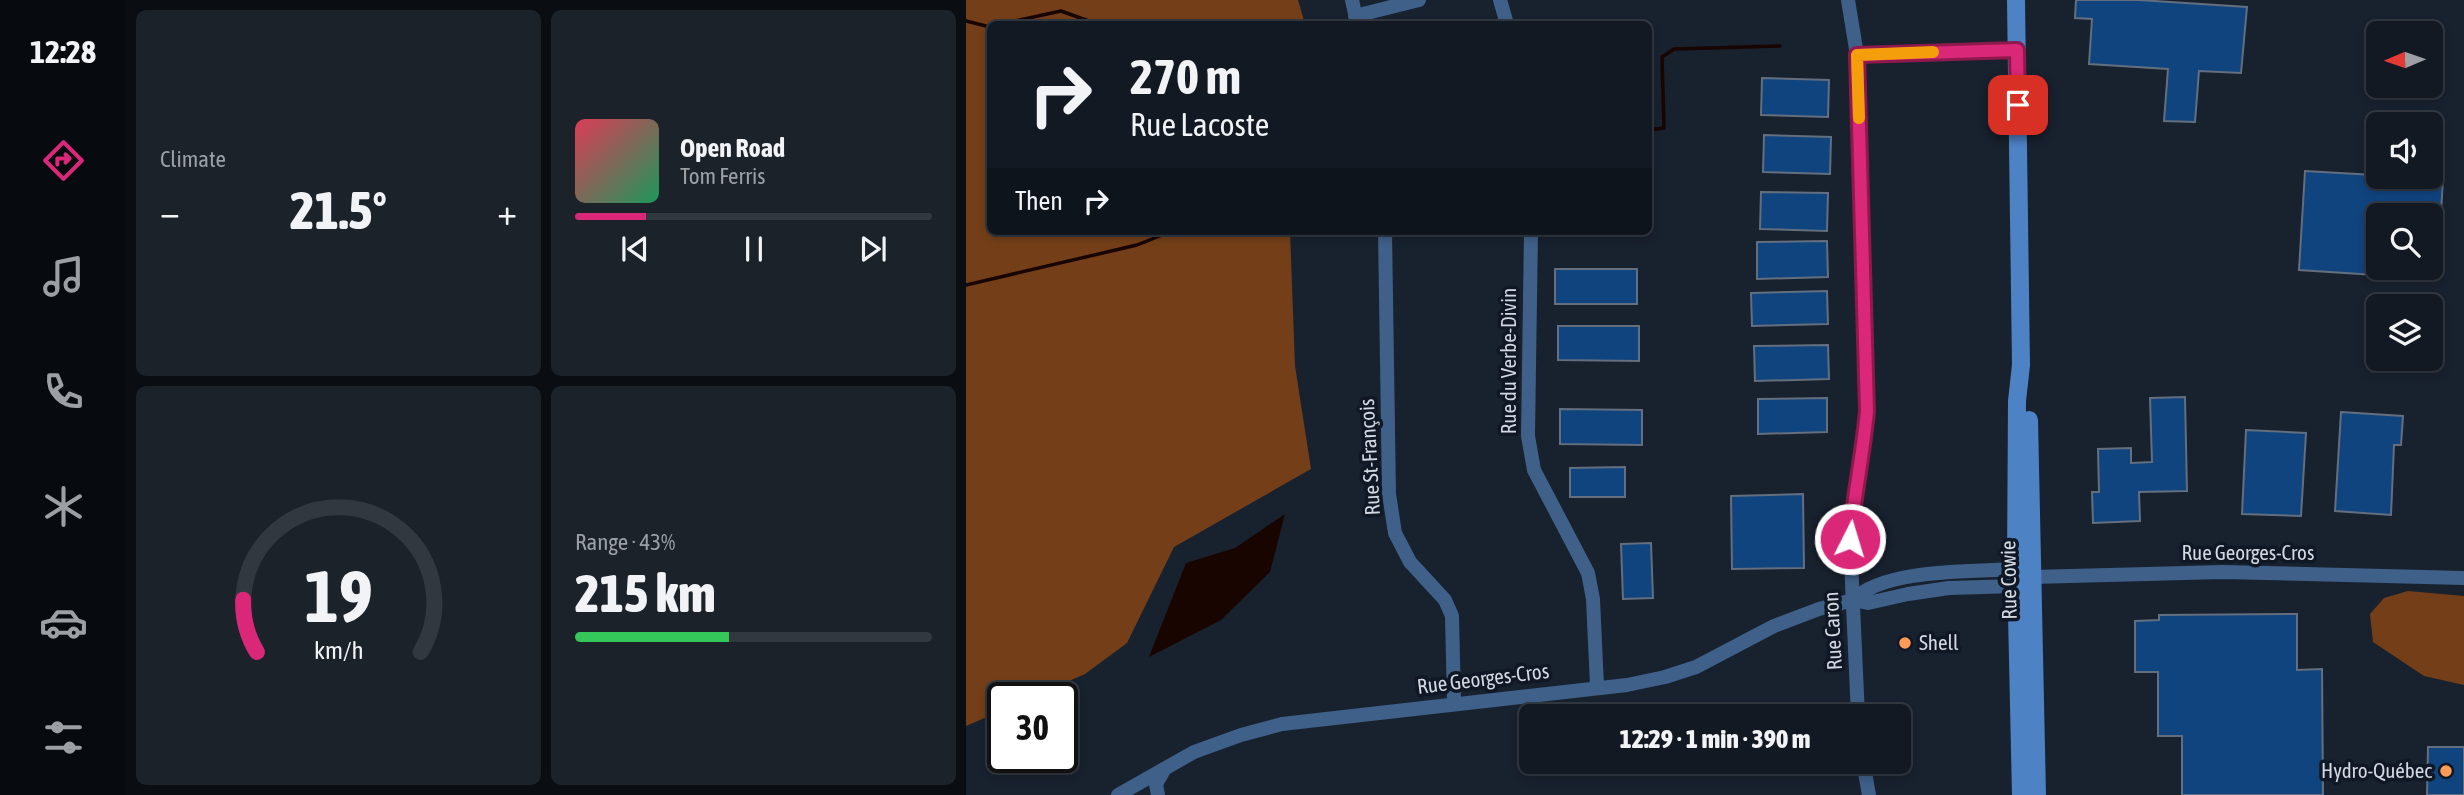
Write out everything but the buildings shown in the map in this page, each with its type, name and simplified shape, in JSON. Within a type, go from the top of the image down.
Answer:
[{"type":"main road","name":"Rue Cowie","points":[[2016,0],[2021,365],[2028,400],[2022,577],[2021,795]]},
{"type":"main road","name":"Rue Cowie","points":[[2022,577],[2038,795]]},
{"type":"street","points":[[1352,0],[1356,20],[1419,0]]},
{"type":"street","points":[[1500,0],[1506,21]]},
{"type":"street","name":"Rue Caron","points":[[1848,0],[1857,55],[1867,411],[1850,539],[1857,704]]},
{"type":"street","points":[[1857,55],[2017,50]]},
{"type":"street","name":"Rue St-François","points":[[1385,235],[1389,494],[1395,533],[1410,562],[1445,600],[1452,616],[1454,704]]},
{"type":"street","name":"Rue du Verbe-Divin","points":[[1531,235],[1528,436],[1534,470],[1588,573],[1593,599],[1597,687]]},
{"type":"street","name":"Rue Georges-Cros","points":[[1853,600],[1863,590],[1917,574],[2022,577],[2223,572],[2464,578]]},
{"type":"street","points":[[1932,574],[1934,590]]},
{"type":"street","name":"Rue Georges-Cros","points":[[1118,795],[1194,752],[1282,724],[1627,685],[1696,667],[1773,626],[1819,609],[1853,600],[1868,603],[2022,577]]},
{"type":"street","points":[[1158,795],[1156,785],[1164,769]]},
{"type":"street","points":[[1865,774],[1868,795]]},
{"type":"shaded area","points":[[966,0],[1298,0],[1304,21],[987,21],[987,235],[1290,235],[1295,366],[1311,469],[1174,547],[1127,643],[1085,674],[1067,682],[987,682],[987,717],[966,726]]},
{"type":"shaded area","points":[[1285,514],[1270,572],[1221,620],[1149,657],[1186,563],[1235,548]]},
{"type":"shaded area","points":[[2408,591],[2464,596],[2464,685],[2424,676],[2373,642],[2370,614],[2384,598]]},
{"type":"waterway","points":[[1015,21],[1061,11],[1089,21]]},
{"type":"waterway","points":[[966,21],[987,26]]},
{"type":"waterway","points":[[1652,130],[1664,128],[1662,57],[1674,49],[1780,46]]},
{"type":"waterway","points":[[966,285],[1137,245],[1162,235]]},
{"type":"slow traffic","points":[[1859,118],[1857,55],[1933,52]]},
{"type":"place","name":"Shell","points":[[1905,643]]},
{"type":"place","name":"Hydro-Québec","points":[[2446,771]]},
{"type":"route","points":[[1850,539],[1867,411],[1857,55],[2017,50],[2018,105]]}]
